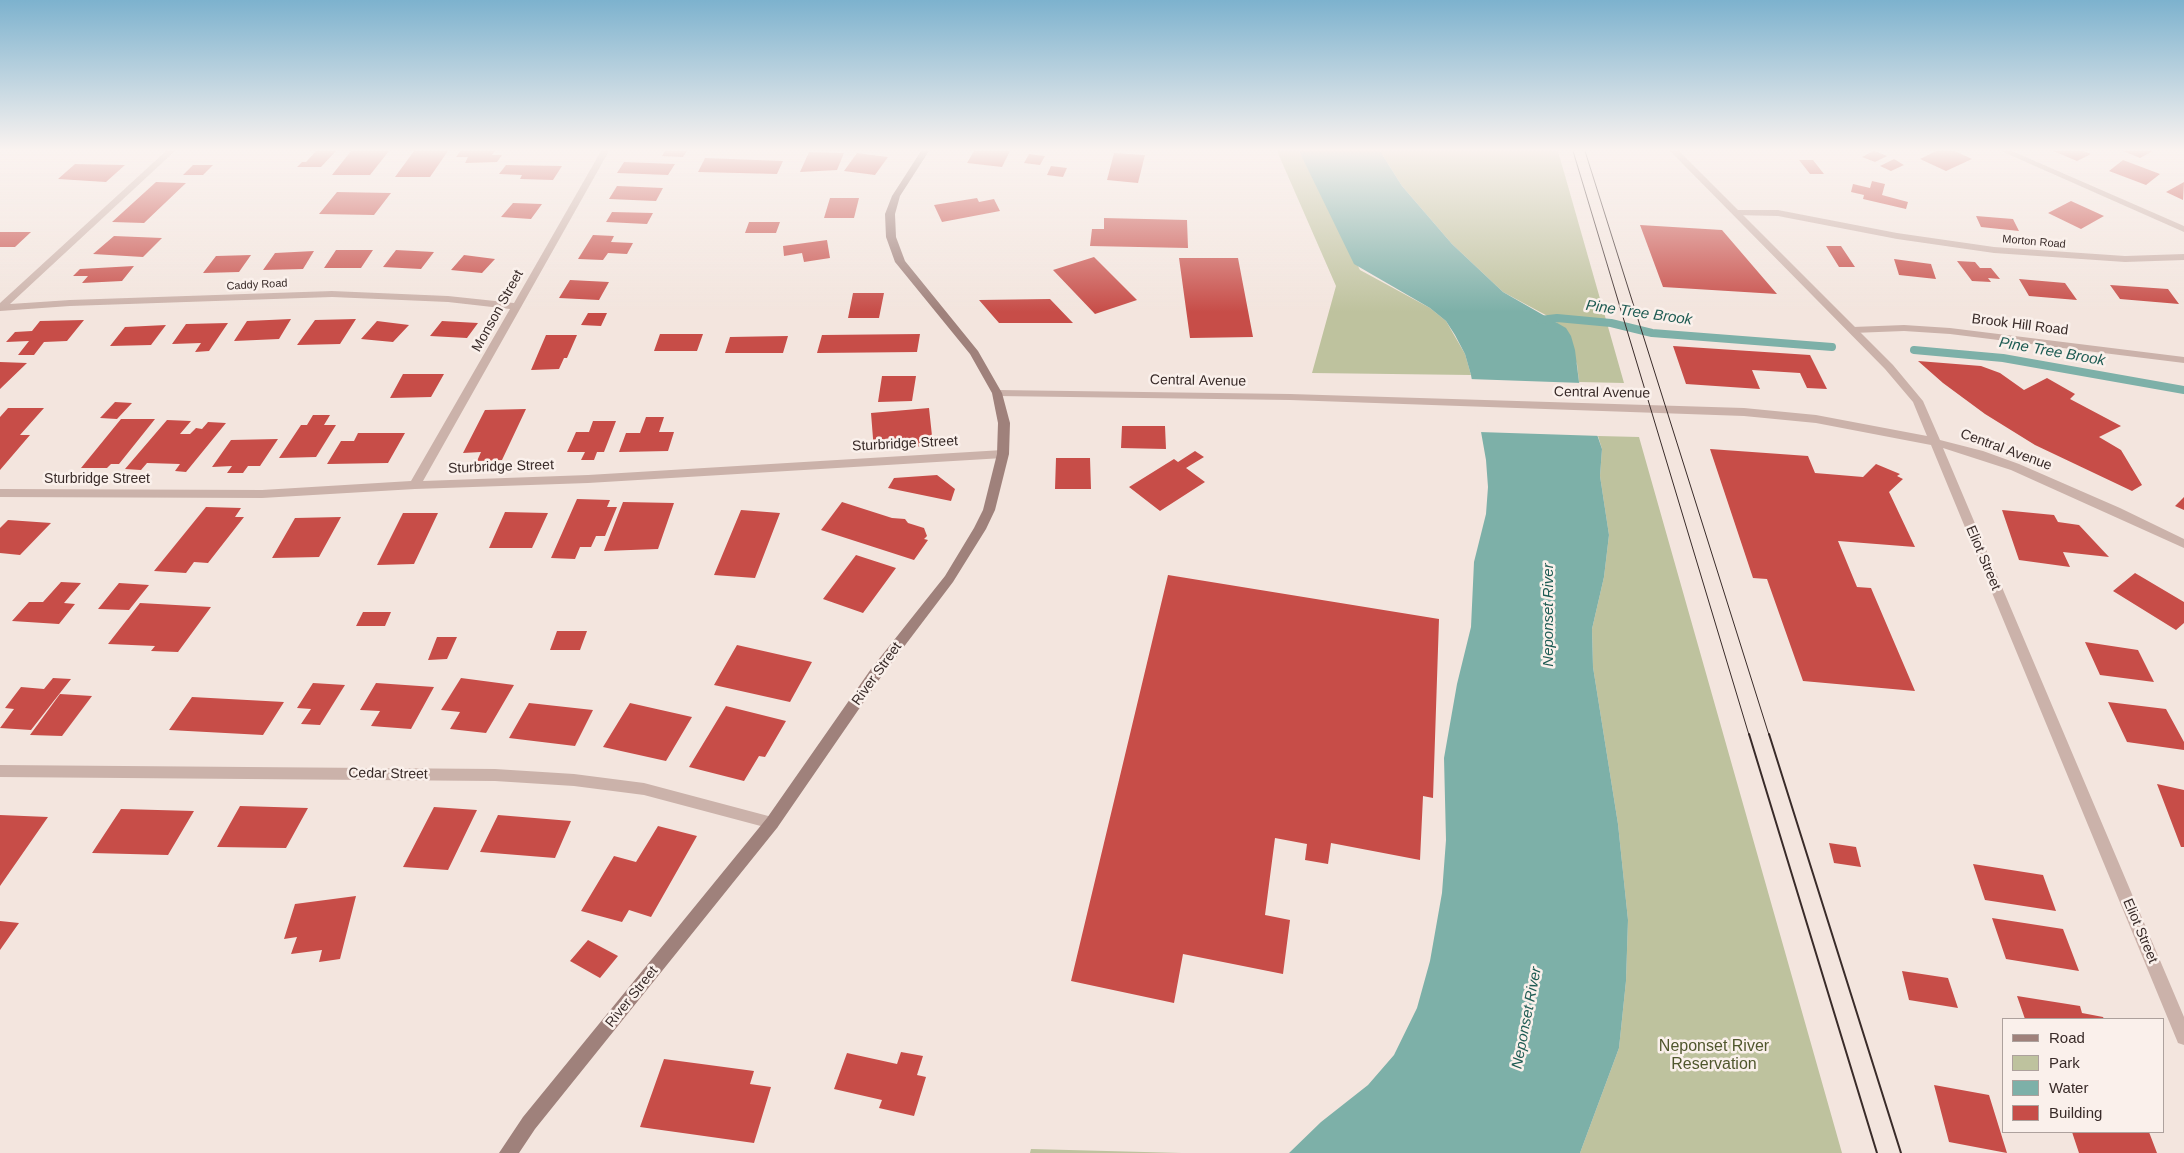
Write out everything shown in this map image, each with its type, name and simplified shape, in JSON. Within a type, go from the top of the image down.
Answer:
[{"type":"main road","name":"River Street","points":[[508,1153],[529,1123],[772,823],[876,673],[949,579],[989,510],[1003,454],[1004,423],[997,393],[974,353],[900,262],[892,243],[890,224],[892,205]]},
{"type":"street","points":[[0,308],[112,205]]},
{"type":"street","name":"Monson Street","points":[[415,485],[574,205]]},
{"type":"street","name":"Eliot Street","points":[[1728,205],[1910,389],[1924,411],[2184,1037]]},
{"type":"street","points":[[2128,205],[2184,229]]},
{"type":"street","name":"Morton Road","points":[[1736,213],[1751,211],[1778,213],[1905,237],[1994,250],[2125,259],[2184,257]]},
{"type":"street","name":"Caddy Road","points":[[0,308],[70,303],[223,300],[332,294],[439,298],[515,306]]},
{"type":"street","name":"Brook Hill Road","points":[[1853,330],[1904,328],[1950,330],[2184,360]]},
{"type":"street","name":"Central Avenue","points":[[997,393],[1273,397],[1770,414],[1844,424],[1936,442],[2014,467],[2116,511],[2184,544]]},
{"type":"street","name":"Sturbridge Street","points":[[0,493],[262,494],[415,485],[588,479],[1003,454]]},
{"type":"street","name":"Cedar Street","points":[[0,771],[495,775],[574,780],[644,789],[772,823]]},
{"type":"green space","points":[[1301,205],[1327,205],[1360,270],[1430,308],[1446,321],[1465,354],[1471,375],[1312,373],[1336,286]]},
{"type":"green space","points":[[1418,205],[1573,205],[1624,383],[1579,382],[1577,364],[1555,320],[1503,292],[1452,244]]},
{"type":"green space","name":"Neponset River Reservation","points":[[1598,436],[1639,437],[1842,1153],[1580,1153],[1619,1048],[1626,981],[1628,920],[1618,824],[1593,667],[1592,629],[1604,577],[1609,535],[1600,476],[1602,449]]},
{"type":"green space","points":[[1031,1149],[1182,1153],[1030,1153]]},
{"type":"water","name":"Neponset River","points":[[1325,205],[1418,205],[1452,244],[1503,292],[1566,328],[1571,336],[1575,350],[1579,382],[1602,449],[1600,476],[1609,535],[1604,577],[1592,629],[1593,667],[1618,824],[1628,920],[1626,981],[1619,1048],[1580,1153],[1289,1153],[1321,1122],[1368,1085],[1394,1055],[1417,1008],[1430,961],[1442,893],[1446,840],[1444,758],[1457,684],[1471,627],[1474,562],[1486,514],[1488,487],[1486,460],[1471,375],[1465,354],[1455,335],[1446,321],[1430,308],[1354,264]]},
{"type":"pier","points":[[1469,379],[1582,383],[1601,436],[1479,432]]},
{"type":"building","points":[[131,205],[163,205],[144,223],[112,222]]},
{"type":"building","points":[[327,205],[382,205],[374,215],[319,214]]},
{"type":"building","points":[[511,205],[541,205],[531,219],[501,217]]},
{"type":"building","points":[[828,205],[857,205],[854,218],[824,218]]},
{"type":"building","points":[[934,205],[997,205],[1000,211],[942,222]]},
{"type":"building","points":[[1888,205],[1907,205],[1906,209]]},
{"type":"building","points":[[2064,205],[2079,205],[2104,216],[2081,229],[2048,213]]},
{"type":"building","points":[[612,212],[653,213],[647,224],[606,222]]},
{"type":"building","points":[[1976,216],[2013,219],[2019,231],[1981,227]]},
{"type":"building","points":[[1104,218],[1187,220],[1188,248],[1090,246],[1092,229],[1104,229]]},
{"type":"building","points":[[749,222],[780,222],[776,233],[745,233]]},
{"type":"building","points":[[1640,225],[1722,230],[1777,294],[1663,287]]},
{"type":"building","points":[[0,232],[31,232],[15,247],[0,247]]},
{"type":"building","points":[[593,235],[614,236],[611,242],[633,243],[627,254],[608,253],[603,260],[578,259]]},
{"type":"building","points":[[114,236],[162,238],[143,257],[93,254]]},
{"type":"building","points":[[827,240],[830,258],[804,262],[802,253],[784,256],[783,246]]},
{"type":"building","points":[[1826,246],[1841,246],[1855,267],[1839,267]]},
{"type":"building","points":[[336,250],[373,250],[361,268],[324,268]]},
{"type":"building","points":[[396,250],[434,252],[421,269],[383,267]]},
{"type":"building","points":[[314,251],[303,269],[263,270],[275,253]]},
{"type":"building","points":[[251,255],[239,272],[203,273],[216,256]]},
{"type":"building","points":[[464,255],[495,259],[482,273],[451,270]]},
{"type":"building","points":[[1094,257],[1137,300],[1095,314],[1053,270]]},
{"type":"building","points":[[1179,258],[1238,258],[1253,337],[1190,338]]},
{"type":"building","points":[[1894,259],[1931,264],[1936,279],[1899,275]]},
{"type":"building","points":[[1957,261],[1975,262],[1980,268],[1991,268],[2000,279],[1988,278],[1991,282],[1972,281]]},
{"type":"building","points":[[134,266],[122,281],[82,283],[88,276],[73,276],[80,269]]},
{"type":"building","points":[[2019,279],[2065,283],[2077,300],[2029,296]]},
{"type":"building","points":[[570,280],[609,282],[599,300],[559,298]]},
{"type":"building","points":[[2110,285],[2168,289],[2179,304],[2120,299]]},
{"type":"building","points":[[853,293],[884,293],[879,318],[848,318]]},
{"type":"building","points":[[1050,299],[1073,323],[999,323],[979,300]]},
{"type":"building","points":[[588,313],[607,313],[601,326],[581,325]]},
{"type":"building","points":[[291,319],[279,339],[234,341],[247,321]]},
{"type":"building","points":[[356,319],[340,344],[297,345],[315,320]]},
{"type":"building","points":[[84,320],[67,341],[44,342],[34,355],[18,355],[29,341],[6,342],[15,332],[32,331],[40,321]]},
{"type":"building","points":[[377,321],[409,325],[393,342],[361,339]]},
{"type":"building","points":[[442,321],[478,323],[467,338],[430,336]]},
{"type":"building","points":[[228,323],[209,351],[195,352],[201,343],[172,344],[186,324]]},
{"type":"building","points":[[166,325],[151,345],[110,346],[125,327]]},
{"type":"building","points":[[660,334],[703,334],[697,351],[654,351]]},
{"type":"building","points":[[920,334],[917,352],[817,353],[822,335]]},
{"type":"building","points":[[546,335],[577,335],[567,358],[564,358],[559,369],[531,370]]},
{"type":"building","points":[[788,336],[783,353],[725,353],[730,337]]},
{"type":"building","points":[[1673,346],[1810,355],[1827,389],[1807,388],[1800,373],[1752,370],[1760,389],[1686,384]]},
{"type":"building","points":[[1918,361],[1981,366],[2000,373],[2024,390],[2047,378],[2075,394],[2070,399],[2121,426],[2099,437],[2121,450],[2142,485],[2132,491],[2035,445],[1985,414],[1943,383]]},
{"type":"building","points":[[0,362],[27,363],[0,389]]},
{"type":"building","points":[[403,374],[444,374],[431,397],[390,398]]},
{"type":"building","points":[[882,376],[916,376],[912,401],[878,402]]},
{"type":"building","points":[[115,402],[132,403],[117,419],[100,418]]},
{"type":"building","points":[[8,408],[44,408],[20,435],[30,435],[0,470],[0,417]]},
{"type":"building","points":[[929,408],[933,445],[874,451],[871,413]]},
{"type":"building","points":[[526,409],[502,460],[477,461],[481,452],[463,453],[485,410]]},
{"type":"building","points":[[313,415],[330,415],[324,425],[336,425],[316,457],[279,458],[301,425],[307,425]]},
{"type":"building","points":[[646,417],[664,417],[659,432],[674,432],[668,451],[619,452],[626,433],[640,433]]},
{"type":"building","points":[[121,419],[155,419],[119,464],[111,464],[107,468],[81,468]]},
{"type":"building","points":[[167,420],[191,421],[180,434],[190,434],[196,428],[202,429],[208,422],[226,423],[186,472],[175,471],[180,464],[147,463],[141,470],[125,469]]},
{"type":"building","points":[[593,421],[616,421],[604,452],[597,452],[594,460],[581,460],[585,452],[567,452],[576,432],[589,432]]},
{"type":"building","points":[[1122,426],[1165,426],[1166,449],[1121,448]]},
{"type":"building","points":[[358,433],[405,433],[388,463],[327,464],[341,441],[354,441]]},
{"type":"building","points":[[278,439],[260,466],[248,466],[243,473],[227,473],[232,466],[212,467],[231,440]]},
{"type":"building","points":[[1710,449],[1808,456],[1815,473],[1863,477],[1876,464],[1900,474],[1897,476],[1903,479],[1889,492],[1915,547],[1838,541],[1857,587],[1871,588],[1915,691],[1803,681],[1767,579],[1753,578]]},
{"type":"building","points":[[1195,451],[1204,457],[1186,468],[1205,482],[1160,511],[1129,487],[1174,459],[1178,462]]},
{"type":"building","points":[[1056,458],[1090,458],[1091,489],[1055,489]]},
{"type":"building","points":[[937,475],[955,489],[951,501],[888,488],[894,478]]},
{"type":"building","points":[[2184,497],[2184,510],[2175,506]]},
{"type":"building","points":[[577,499],[610,500],[607,507],[617,507],[605,536],[596,536],[591,547],[580,547],[575,559],[551,558]]},
{"type":"building","points":[[623,502],[674,503],[658,549],[604,551]]},
{"type":"building","points":[[842,502],[892,518],[905,519],[908,523],[924,528],[927,536],[924,539],[928,540],[914,560],[821,530]]},
{"type":"building","points":[[206,507],[241,508],[235,517],[244,517],[208,563],[194,562],[186,573],[154,571]]},
{"type":"building","points":[[741,510],[780,513],[755,578],[714,575]]},
{"type":"building","points":[[2002,510],[2054,515],[2058,522],[2079,525],[2109,557],[2063,552],[2070,567],[2019,560]]},
{"type":"building","points":[[505,512],[548,513],[532,548],[489,548]]},
{"type":"building","points":[[403,513],[438,513],[414,564],[377,565]]},
{"type":"building","points":[[341,517],[319,557],[272,558],[295,518]]},
{"type":"building","points":[[8,520],[51,523],[20,555],[0,553],[0,528]]},
{"type":"building","points":[[856,555],[896,568],[863,613],[823,599]]},
{"type":"building","points":[[2135,573],[2184,602],[2184,623],[2176,630],[2113,591]]},
{"type":"building","points":[[1168,575],[1439,619],[1433,798],[1423,796],[1420,860],[1331,843],[1328,864],[1305,860],[1307,844],[1275,838],[1265,915],[1290,920],[1283,974],[1183,954],[1174,1003],[1071,981]]},
{"type":"building","points":[[61,582],[81,583],[64,603],[75,604],[59,624],[12,621],[29,602],[43,602]]},
{"type":"building","points":[[119,583],[149,585],[129,610],[98,609]]},
{"type":"building","points":[[140,603],[211,607],[178,652],[151,651],[155,646],[108,644]]},
{"type":"building","points":[[363,612],[391,612],[385,626],[356,626]]},
{"type":"building","points":[[557,631],[587,631],[580,650],[550,650]]},
{"type":"building","points":[[437,637],[457,637],[447,659],[428,660]]},
{"type":"building","points":[[2085,642],[2138,650],[2154,682],[2100,675]]},
{"type":"building","points":[[737,645],[812,662],[790,702],[714,685]]},
{"type":"building","points":[[53,678],[71,679],[31,730],[0,728],[14,709],[5,708],[21,687],[44,689]]},
{"type":"building","points":[[461,678],[514,685],[486,733],[450,729],[460,712],[441,710]]},
{"type":"building","points":[[313,683],[345,685],[320,725],[301,724],[311,709],[297,708]]},
{"type":"building","points":[[376,683],[434,687],[411,729],[371,726],[380,711],[360,710]]},
{"type":"building","points":[[60,694],[92,696],[62,736],[30,735]]},
{"type":"building","points":[[192,697],[284,702],[263,735],[169,730]]},
{"type":"building","points":[[2108,702],[2166,709],[2184,742],[2184,750],[2127,742]]},
{"type":"building","points":[[529,703],[593,710],[575,746],[509,738]]},
{"type":"building","points":[[630,703],[692,717],[666,761],[603,747]]},
{"type":"building","points":[[726,706],[786,721],[765,757],[759,756],[744,781],[689,767]]},
{"type":"building","points":[[2157,784],[2184,790],[2184,847],[2181,847]]},
{"type":"building","points":[[240,806],[308,808],[286,848],[217,847]]},
{"type":"building","points":[[434,807],[477,810],[448,870],[403,867]]},
{"type":"building","points":[[121,809],[194,811],[168,855],[92,853]]},
{"type":"building","points":[[0,815],[48,817],[0,886]]},
{"type":"building","points":[[498,815],[571,821],[555,858],[480,852]]},
{"type":"building","points":[[658,826],[697,836],[651,917],[629,910],[622,922],[581,911],[614,856],[636,862]]},
{"type":"building","points":[[1829,843],[1856,847],[1861,867],[1834,863]]},
{"type":"building","points":[[1973,864],[2043,875],[2056,911],[1985,900]]},
{"type":"building","points":[[356,896],[340,959],[319,962],[322,950],[291,954],[297,937],[284,939],[295,904]]},
{"type":"building","points":[[1992,918],[2063,929],[2079,971],[2006,959]]},
{"type":"building","points":[[0,921],[19,923],[0,950]]},
{"type":"building","points":[[588,940],[618,956],[600,978],[570,961]]},
{"type":"building","points":[[1902,971],[1948,978],[1958,1008],[1909,1000]]},
{"type":"building","points":[[2017,996],[2080,1006],[2082,1013],[2104,1018],[2025,1018]]},
{"type":"building","points":[[901,1052],[923,1056],[917,1075],[926,1077],[914,1116],[879,1108],[882,1100],[834,1089],[847,1053],[897,1064]]},
{"type":"building","points":[[664,1059],[754,1071],[750,1084],[771,1087],[754,1143],[640,1127]]},
{"type":"building","points":[[1934,1085],[1989,1095],[2007,1153],[1949,1142]]},
{"type":"building","points":[[2072,1133],[2149,1133],[2157,1153],[2079,1153]]},
{"type":"waterway","name":"Pine Tree Brook","points":[[1540,320],[1557,318],[1611,323],[1652,333],[1832,347]]},
{"type":"waterway","name":"Pine Tree Brook","points":[[1914,350],[2003,358],[2184,390]]},
{"type":"tram line","points":[[1589,205],[1749,735]]},
{"type":"tram line","points":[[1602,205],[1769,735]]},
{"type":"tram line","points":[[1749,734],[1877,1153]]},
{"type":"tram line","points":[[1769,734],[1901,1153]]}]
